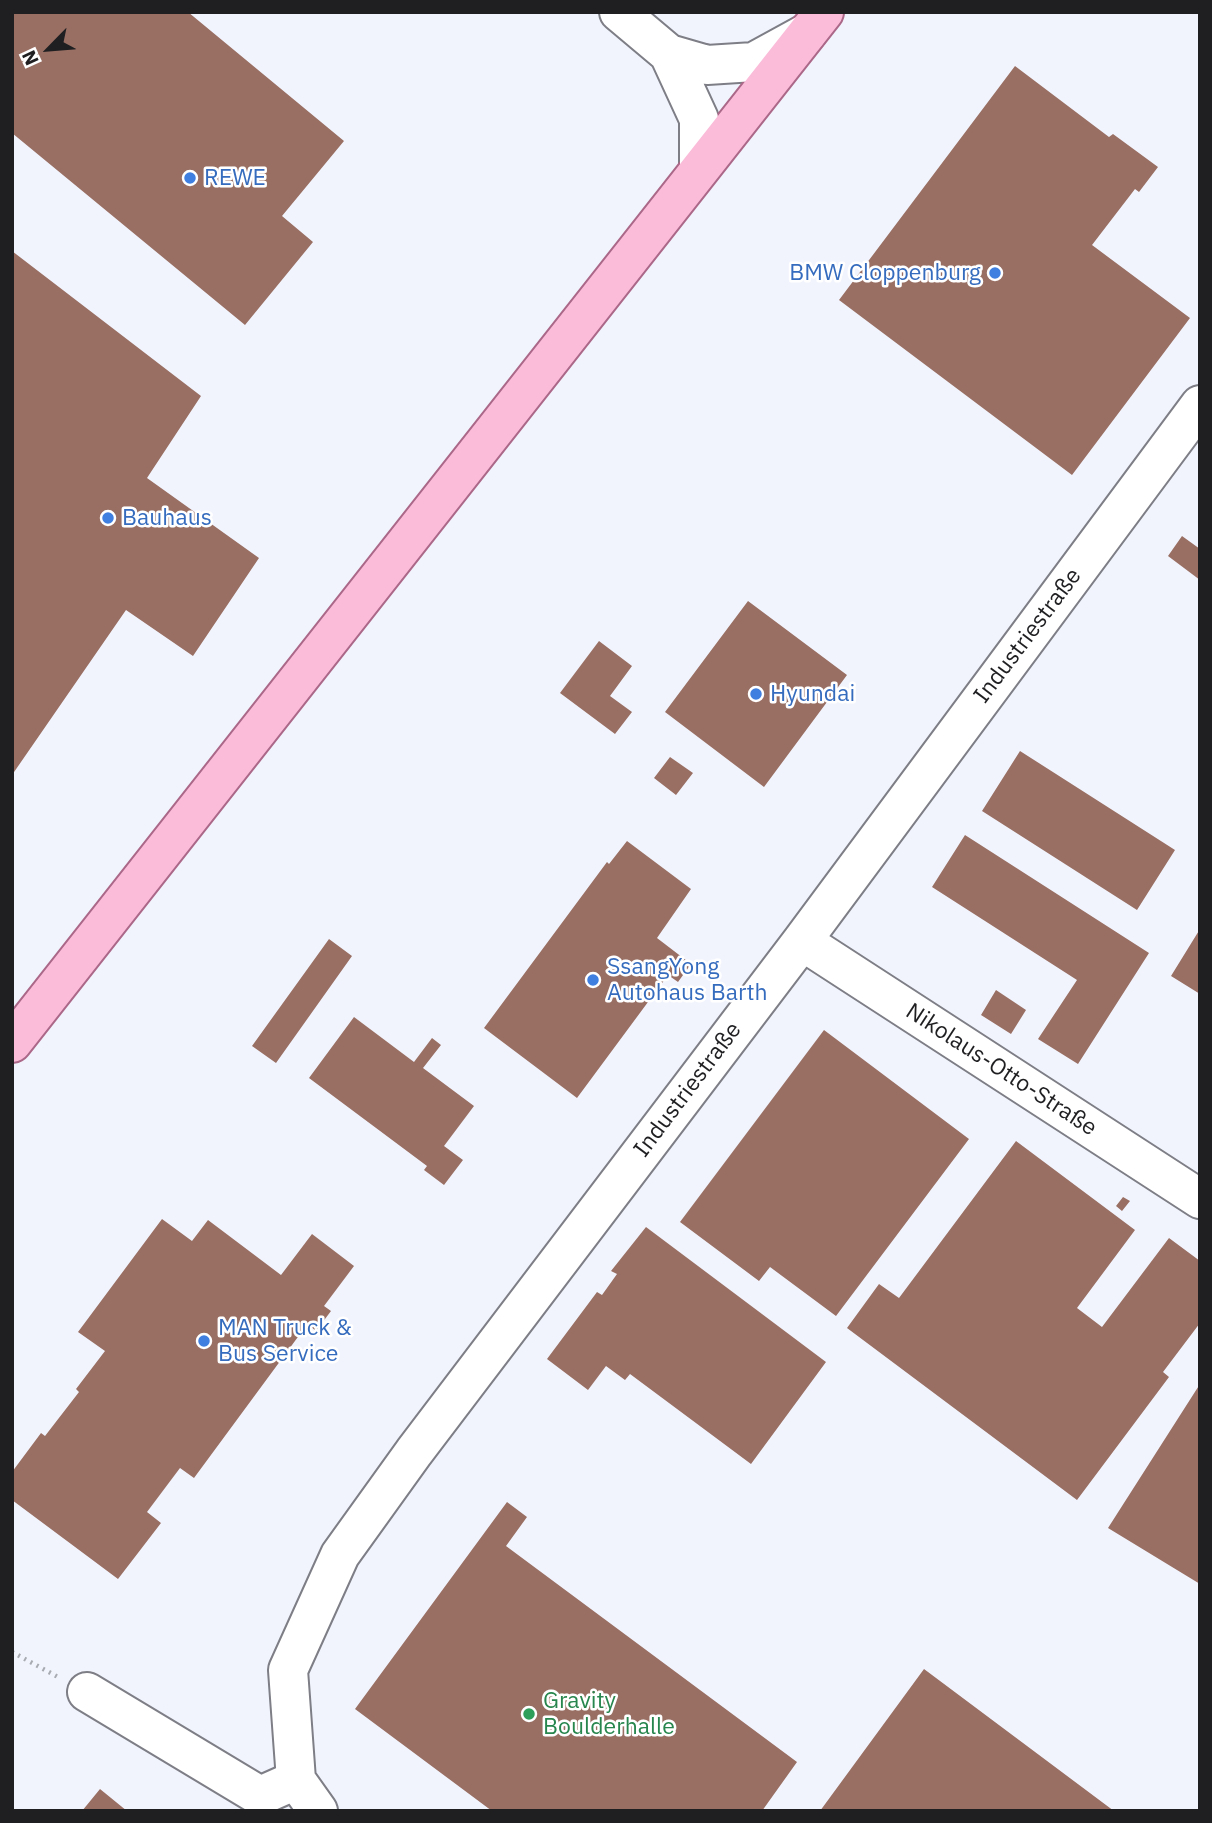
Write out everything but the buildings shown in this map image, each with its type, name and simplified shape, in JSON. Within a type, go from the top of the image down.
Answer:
[{"type":"main road","points":[[12,1043],[816,23]]},
{"type":"street","points":[[619,12],[669,54],[707,65],[754,62],[816,23]]},
{"type":"street","points":[[669,54],[699,119],[699,169]]},
{"type":"street","name":"Industriestraße","points":[[296,1780],[288,1671],[340,1555],[420,1443],[802,941],[1200,405]]},
{"type":"street","name":"Nikolaus-Otto-Straße","points":[[802,941],[1200,1199]]},
{"type":"street","points":[[87,1692],[260,1796],[296,1780],[318,1811]]},
{"type":"path","points":[[12,1652],[87,1692]]},
{"type":"place","name":"REWE","points":[[190,178]]},
{"type":"place","name":"BMW Cloppenburg","points":[[995,273]]},
{"type":"place","name":"Bauhaus","points":[[108,518]]},
{"type":"place","name":"Hyundai","points":[[756,694]]},
{"type":"place","name":"SsangYong Autohaus Barth","points":[[593,980]]},
{"type":"place","name":"MAN Truck & Bus Service","points":[[204,1341]]},
{"type":"place","name":"Gravity Boulderhalle","points":[[529,1714]]}]
